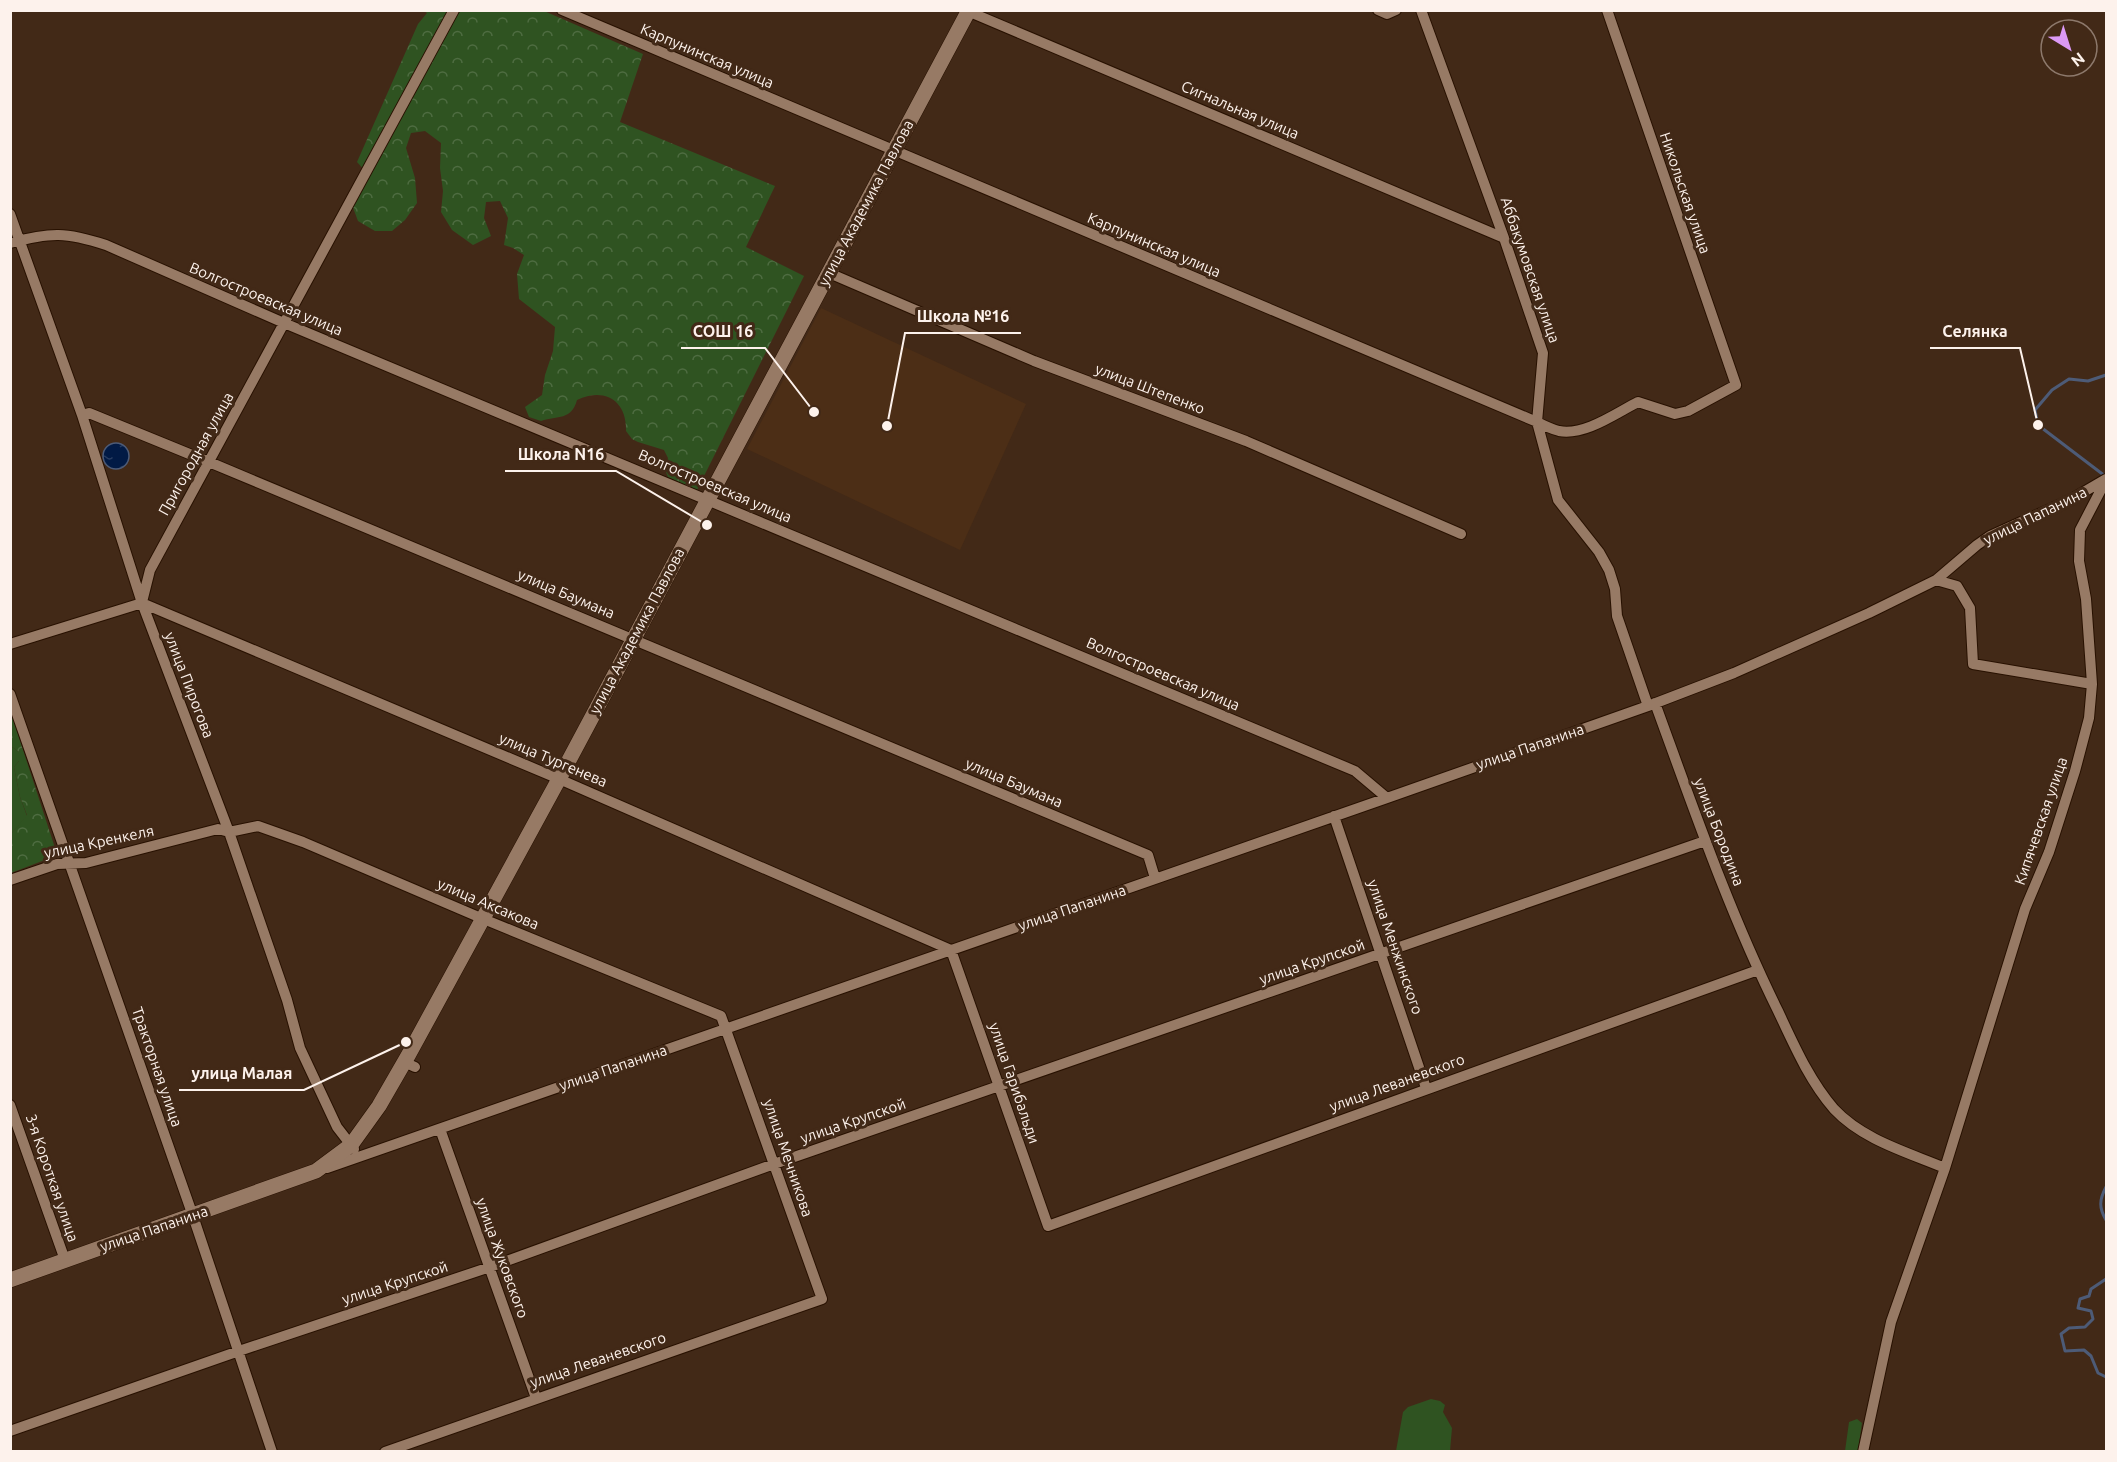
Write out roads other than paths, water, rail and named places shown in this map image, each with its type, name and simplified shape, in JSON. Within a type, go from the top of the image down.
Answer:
[{"type":"street","name":"Пригородная улица","points":[[142,603],[150,570],[454,10]]},
{"type":"street","name":"Карпунинская улица","points":[[562,10],[1558,431],[1574,431],[1591,425],[1638,402],[1675,414],[1688,411],[1736,385]]},
{"type":"street","points":[[1378,10],[1387,14],[1396,10]]},
{"type":"street","name":"Аббакумовская улица","points":[[1421,10],[1544,352],[1537,422],[1558,500],[1599,552],[1609,570],[1615,589],[1617,616],[1652,704]]},
{"type":"street","name":"Никольская улица","points":[[1606,10],[1736,385]]},
{"type":"street","name":"улица Академика Павлова","points":[[316,1171],[356,1150],[379,1106],[410,1064],[481,918],[708,500],[967,11]]},
{"type":"street","name":"Сигнальная улица","points":[[967,11],[1504,238]]},
{"type":"street","name":"улица Пирогова","points":[[10,214],[15,242],[82,415],[142,603],[230,832],[300,1048],[337,1127],[356,1150]]},
{"type":"street","name":"Волгостроевская улица","points":[[15,242],[63,234],[116,249],[284,323],[1355,771],[1387,798]]},
{"type":"street","name":"улица Штепенко","points":[[829,273],[1034,361],[1246,441],[1461,534]]},
{"type":"street","name":"улица Баумана","points":[[82,415],[89,413],[209,462],[1148,855],[1155,878]]},
{"type":"street","name":"улица Папанина","points":[[356,1150],[440,1128],[1387,798],[1734,673],[1869,613],[1936,580],[1977,544],[1990,536],[2070,500],[2106,479]]},
{"type":"street","name":"Кипячевская улица","points":[[1863,1452],[1891,1322],[1945,1168],[2025,909],[2049,852],[2089,718],[2092,684],[2086,598],[2079,561],[2080,530],[2106,479]]},
{"type":"street","points":[[1936,580],[1957,586],[1970,608],[1973,664],[2092,684]]},
{"type":"street","points":[[10,644],[142,603]]},
{"type":"street","name":"улица Тургенева","points":[[142,603],[558,779],[951,950]]},
{"type":"street","name":"Тракторная улица","points":[[10,694],[193,1216],[272,1452]]},
{"type":"street","name":"улица Бородина","points":[[1652,704],[1758,970],[1807,1072],[1835,1110],[1867,1136],[1945,1168]]},
{"type":"street","name":"улица Менжинского","points":[[1334,816],[1426,1088]]},
{"type":"street","name":"улица Аксакова","points":[[230,832],[258,826],[303,842],[721,1016],[726,1028]]},
{"type":"street","name":"улица Кренкеля","points":[[10,880],[57,864],[86,863],[218,829],[230,832]]},
{"type":"street","name":"улица Крупской","points":[[10,1431],[490,1267],[774,1164],[1705,841]]},
{"type":"street","name":"улица Гарибальди","points":[[951,950],[1048,1226]]},
{"type":"street","name":"улица Леваневского","points":[[1048,1226],[1758,970]]},
{"type":"street","name":"улица Мечникова","points":[[726,1028],[822,1299]]},
{"type":"street","name":"3-я Короткая улица","points":[[10,1105],[65,1260]]},
{"type":"street","name":"улица Жуковского","points":[[440,1128],[536,1398]]},
{"type":"street","name":"улица Папанина","points":[[10,1280],[316,1171]]},
{"type":"street","name":"улица Леваневского","points":[[385,1452],[822,1299]]},
{"type":"water","points":[[116,443],[125,447],[129,456],[125,465],[116,469],[107,465],[103,456],[107,447]]},
{"type":"waterway","points":[[2105,476],[2038,425],[2035,410],[2052,390],[2069,379],[2088,381],[2106,375]]},
{"type":"waterway","points":[[2106,1187],[2101,1204],[2106,1220]]},
{"type":"waterway","points":[[2106,1279],[2091,1289],[2089,1296],[2080,1299],[2078,1308],[2091,1311],[2093,1319],[2085,1327],[2069,1328],[2061,1334],[2065,1351],[2084,1350],[2091,1356],[2098,1373],[2106,1377]]},
{"type":"place","name":"СОШ 16","points":[[814,412]]},
{"type":"place","name":"Селянка","points":[[2038,425]]},
{"type":"place","name":"Школа №16","points":[[887,426]]},
{"type":"place","name":"Школа N16","points":[[707,525]]},
{"type":"place","name":"улица Малая","points":[[406,1042]]}]
